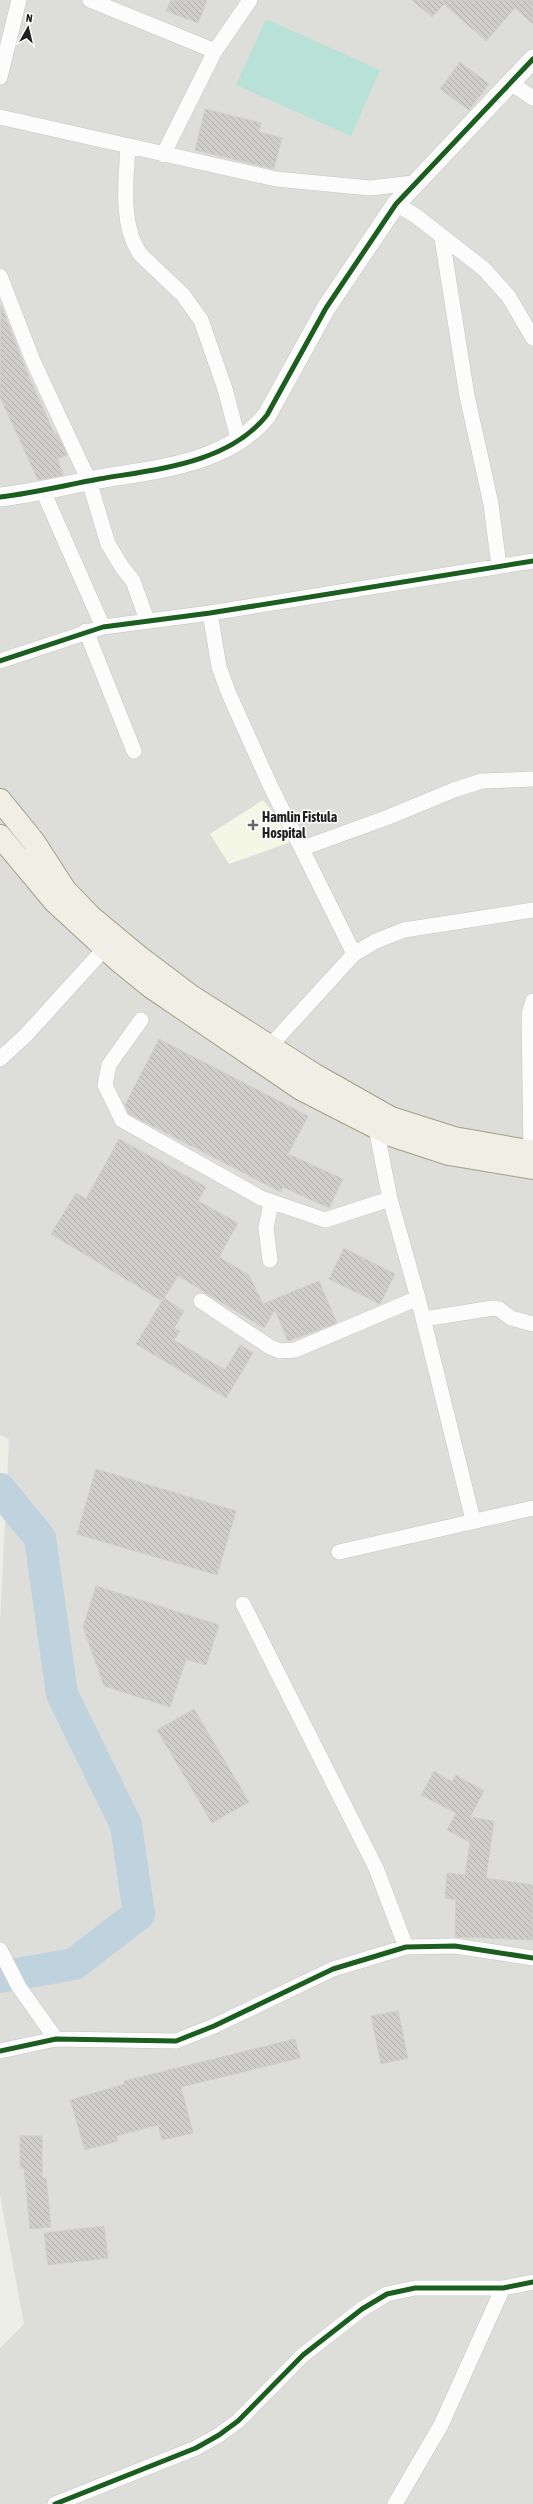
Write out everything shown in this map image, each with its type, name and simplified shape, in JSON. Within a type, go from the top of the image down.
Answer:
[{"type":"main road","points":[[0,800],[34,842],[65,890],[91,917],[138,956],[191,996],[362,1103],[392,1118],[454,1138],[532,1157]]},
{"type":"main road","points":[[0,836],[55,902],[105,948],[151,987],[301,1089],[376,1128],[449,1154],[532,1157]]},
{"type":"street","points":[[0,77],[18,0]]},
{"type":"street","points":[[90,0],[215,52]]},
{"type":"street","points":[[163,155],[215,52],[250,0]]},
{"type":"street","points":[[0,497],[43,492],[89,481],[178,465],[215,453],[239,442],[255,430],[268,415],[326,308],[396,204],[413,183],[533,59]]},
{"type":"street","points":[[511,82],[533,98]]},
{"type":"street","points":[[0,117],[163,155],[276,179],[370,188],[413,183]]},
{"type":"street","points":[[128,147],[126,194],[129,225],[134,246],[140,254],[183,295],[201,320],[225,389],[239,442]]},
{"type":"street","points":[[396,204],[416,216],[442,238],[458,247],[484,270],[509,297],[533,338]]},
{"type":"street","points":[[442,238],[467,396],[491,504],[499,566]]},
{"type":"street","points":[[0,276],[33,361],[89,481],[108,544],[122,568],[133,581],[147,620]]},
{"type":"street","points":[[43,492],[103,627]]},
{"type":"street","points":[[0,661],[86,631],[103,627],[147,620],[210,613],[533,561]]},
{"type":"street","points":[[210,613],[219,667],[229,694],[270,785],[303,848],[354,954]]},
{"type":"street","points":[[86,631],[134,752]]},
{"type":"street","points":[[303,848],[386,818],[454,790],[482,782],[533,779]]},
{"type":"street","points":[[270,1046],[354,954],[376,941],[404,930],[533,910]]},
{"type":"street","points":[[0,1059],[26,1035],[105,948]]},
{"type":"street","points":[[532,1157],[529,1014],[533,1000]]},
{"type":"street","points":[[141,1020],[109,1064],[105,1085],[122,1120],[200,1166],[271,1202],[325,1220],[390,1200]]},
{"type":"street","points":[[376,1128],[390,1200],[424,1319],[473,1520]]},
{"type":"street","points":[[270,1260],[266,1228],[271,1202]]},
{"type":"street","points":[[201,1301],[270,1347],[280,1351],[295,1350],[418,1298]]},
{"type":"street","points":[[424,1319],[493,1308],[499,1309],[511,1318],[533,1324]]},
{"type":"street","points":[[339,1552],[473,1520],[533,1508]]},
{"type":"street","points":[[243,1604],[376,1868],[406,1947]]},
{"type":"street","points":[[0,2051],[56,2039],[176,2042],[214,2026],[332,1969],[406,1947],[455,1946],[533,1958]]},
{"type":"street","points":[[1,1952],[19,1987],[56,2039]]},
{"type":"street","points":[[55,2504],[196,2448],[219,2435],[238,2421],[303,2354],[362,2309],[387,2294],[415,2288],[503,2288],[533,2282]]},
{"type":"street","points":[[395,2504],[441,2425],[503,2288]]},
{"type":"shaded area","points":[[0,0],[533,0],[533,2504],[0,2504],[0,2348],[24,2324],[0,2195],[0,1623],[9,1439],[0,1435]]},
{"type":"shaded area","points":[[266,19],[380,70],[351,136],[236,85]]},
{"type":"shaded area","name":"Hamlin Fistula Hospital","points":[[263,800],[276,816],[291,842],[229,864],[210,834]]},
{"type":"building","points":[[171,0],[207,0],[198,23],[166,11]]},
{"type":"building","points":[[412,0],[533,0],[533,24],[515,8],[486,41],[444,4],[432,17]]},
{"type":"building","points":[[460,62],[489,84],[469,110],[440,89]]},
{"type":"building","points":[[205,109],[261,123],[259,132],[282,138],[274,169],[195,150]]},
{"type":"building","points":[[1,305],[28,375],[55,435],[57,434],[67,455],[57,459],[64,475],[38,480],[0,397]]},
{"type":"building","points":[[159,1039],[308,1116],[288,1154],[343,1179],[329,1208],[283,1187],[281,1192],[129,1114],[125,1105]]},
{"type":"building","points":[[119,1139],[206,1187],[198,1201],[238,1223],[219,1257],[249,1275],[263,1304],[319,1281],[337,1323],[288,1341],[275,1310],[264,1328],[178,1276],[164,1298],[184,1311],[174,1328],[180,1331],[174,1340],[225,1370],[240,1345],[253,1353],[226,1398],[136,1344],[162,1301],[51,1234],[76,1193],[86,1199]]},
{"type":"building","points":[[344,1248],[395,1274],[380,1304],[329,1279]]},
{"type":"building","points":[[96,1469],[236,1511],[217,1575],[77,1534]]},
{"type":"building","points":[[96,1586],[219,1625],[206,1665],[186,1659],[170,1707],[104,1686],[83,1627]]},
{"type":"building","points":[[194,1709],[249,1802],[212,1823],[157,1730]]},
{"type":"building","points":[[434,1771],[452,1782],[456,1775],[484,1791],[470,1817],[494,1821],[486,1878],[533,1885],[533,1940],[455,1937],[456,1900],[445,1898],[447,1873],[465,1875],[470,1842],[447,1830],[456,1813],[421,1795]]},
{"type":"building","points":[[398,2011],[408,2058],[381,2064],[371,2016]]},
{"type":"building","points":[[295,2039],[300,2058],[181,2087],[193,2133],[162,2140],[158,2125],[116,2136],[118,2141],[85,2150],[70,2100],[125,2084],[124,2081]]},
{"type":"building","points":[[20,2136],[42,2136],[42,2178],[46,2178],[51,2227],[30,2229],[24,2168],[20,2168]]},
{"type":"building","points":[[104,2226],[108,2258],[48,2265],[44,2233]]},
{"type":"waterway","points":[[0,1489],[40,1538],[62,1694],[126,1825],[139,1914],[74,1964],[0,1977]]},
{"type":"cycle path","points":[[0,497],[144,472],[190,462],[212,454],[232,444],[251,431],[267,415],[326,308],[396,204],[533,59]]},
{"type":"cycle path","points":[[0,661],[103,627],[210,613],[533,561]]},
{"type":"cycle path","points":[[0,2051],[56,2039],[176,2041],[214,2026],[333,1969],[406,1947],[455,1946],[533,1958]]},
{"type":"cycle path","points":[[55,2504],[196,2448],[219,2435],[238,2421],[303,2355],[362,2309],[387,2294],[415,2288],[503,2288],[533,2282]]},
{"type":"place","name":"Hamlin Fistula Hospital","points":[[253,825]]}]
